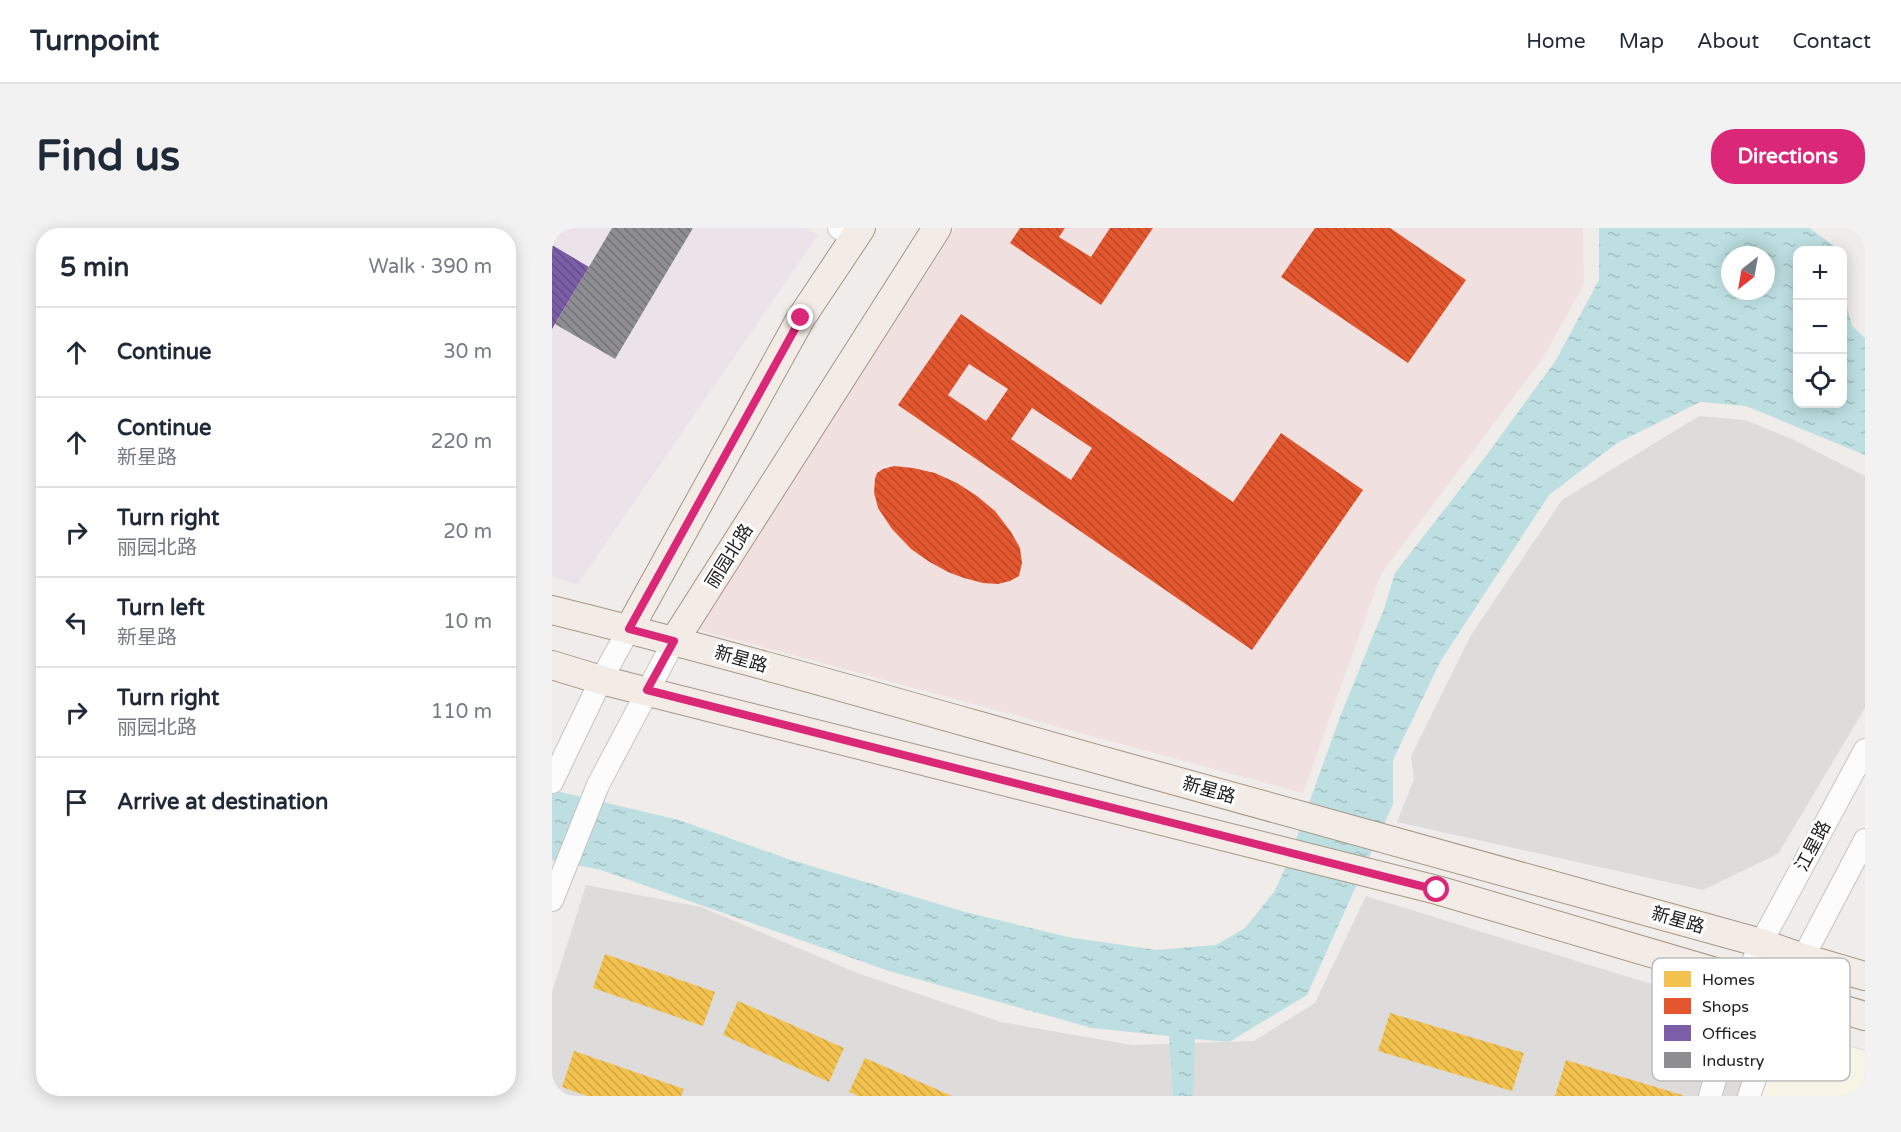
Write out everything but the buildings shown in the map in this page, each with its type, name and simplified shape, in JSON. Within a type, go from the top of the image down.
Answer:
[{"type":"main road","name":"丽园北路","points":[[674,641],[937,228]]},
{"type":"main road","points":[[629,629],[851,231]]},
{"type":"main road","name":"新星路","points":[[552,610],[674,641],[1761,943],[1803,958]]},
{"type":"main road","points":[[552,665],[602,680],[1437,890],[1670,958]]},
{"type":"main road","name":"新星路","points":[[1850,972],[1865,976]]},
{"type":"main road","points":[[1850,1012],[1865,1016]]},
{"type":"street","points":[[554,777],[629,629]]},
{"type":"street","name":"丽园北路","points":[[555,893],[598,785],[674,641]]},
{"type":"street","name":"江星路","points":[[1755,958],[1865,750]]},
{"type":"street","points":[[1803,958],[1865,840]]},
{"type":"street","name":"江星路","points":[[1710,1096],[1715,1081]]},
{"type":"street","points":[[1749,1096],[1754,1081]]},
{"type":"shaded area","points":[[552,228],[806,228],[818,235],[577,585],[552,576]]},
{"type":"shaded area","points":[[956,228],[1583,228],[1584,284],[1543,358],[1381,574],[1303,793],[696,629]]},
{"type":"shaded area","points":[[1699,416],[1745,420],[1792,439],[1865,476],[1865,708],[1778,854],[1703,890],[1397,822],[1414,779],[1411,756],[1471,635],[1562,500]]},
{"type":"shaded area","points":[[586,885],[701,907],[860,974],[1001,1022],[1132,1045],[1254,1041],[1315,1003],[1366,896],[1652,984],[1652,1081],[1850,1081],[1850,1045],[1865,1050],[1865,1096],[552,1096],[552,992]]},
{"type":"shaded area","points":[[1850,1046],[1865,1051],[1865,1096],[1757,1096],[1762,1081],[1850,1081]]},
{"type":"water","points":[[1599,228],[1809,228],[1833,246],[1793,246],[1793,408],[1847,408],[1847,307],[1852,326],[1865,338],[1865,455],[1746,406],[1700,402],[1617,443],[1549,495],[1440,662],[1393,760],[1393,804],[1307,995],[1229,1042],[1195,1039],[1193,1096],[1173,1096],[1169,1036],[1092,1028],[889,971],[601,870],[552,860],[552,790],[679,820],[788,859],[965,912],[1068,937],[1156,950],[1216,945],[1245,928],[1274,892],[1287,864],[1340,717],[1384,609],[1395,573],[1486,456],[1556,360],[1599,280]]},
{"type":"route","points":[[801,318],[629,629],[674,641],[647,690],[1437,890]]}]
